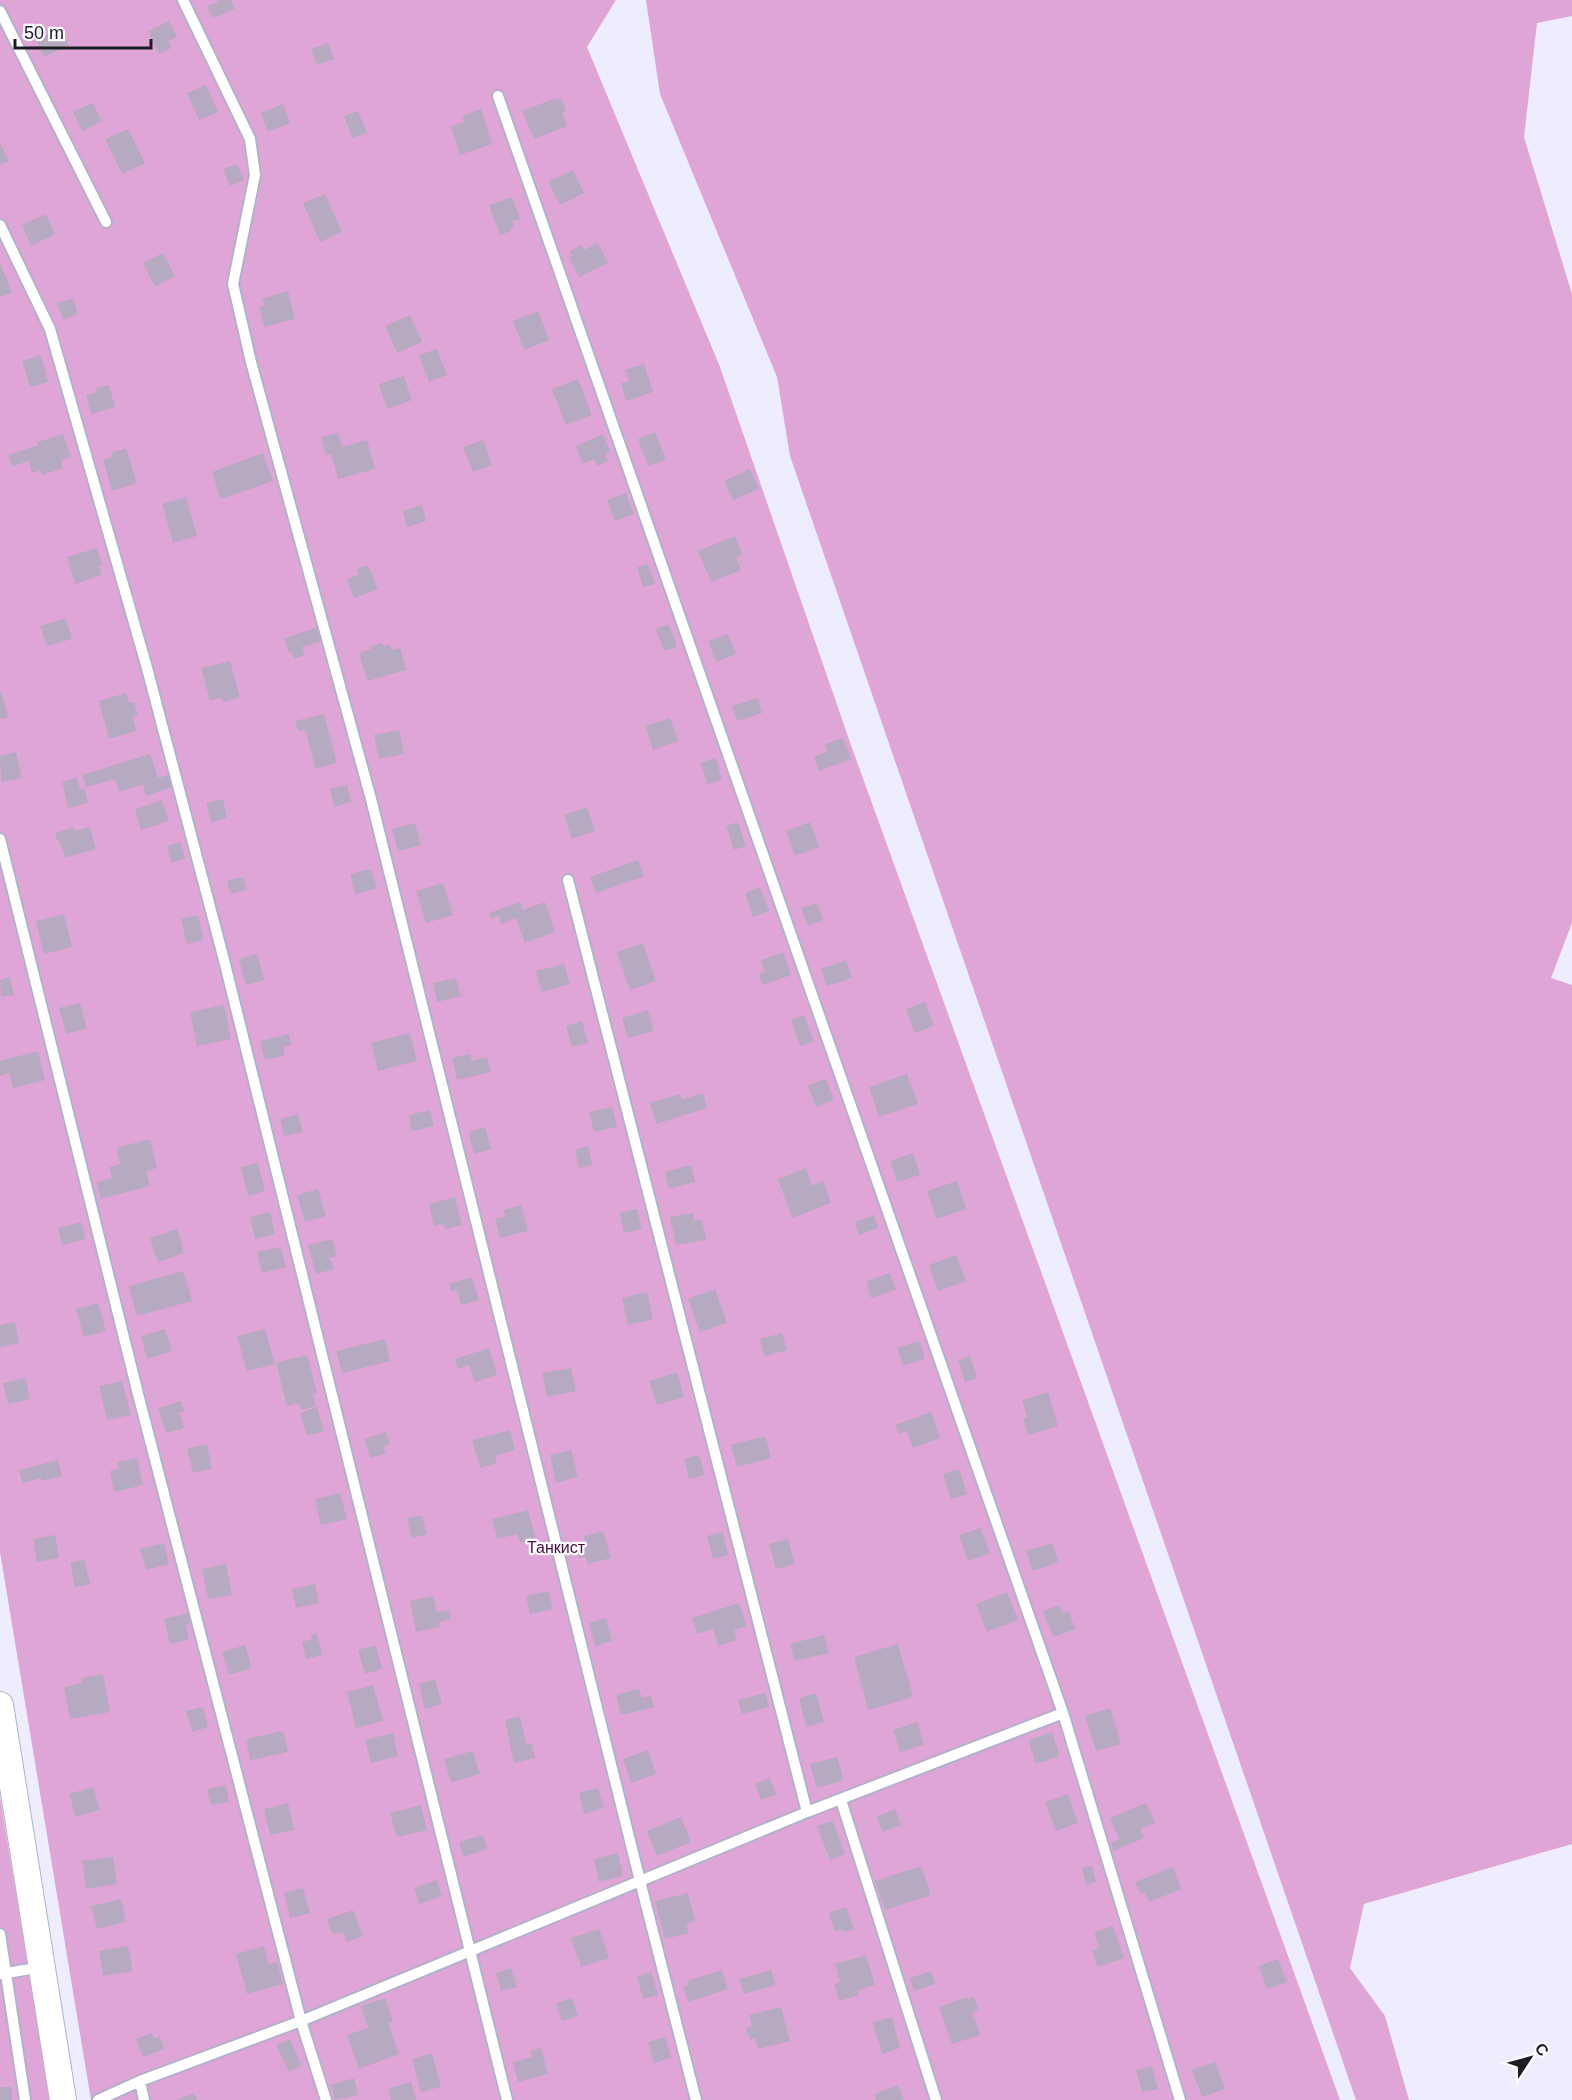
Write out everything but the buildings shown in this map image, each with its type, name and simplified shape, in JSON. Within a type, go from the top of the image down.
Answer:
[{"type":"street","points":[[1,1715],[63,2100]]},
{"type":"lane","points":[[183,0],[250,139],[255,175],[233,284],[251,362],[371,799],[696,2100]]},
{"type":"lane","points":[[0,11],[106,222]]},
{"type":"lane","points":[[498,96],[1063,1713],[1180,2100]]},
{"type":"lane","points":[[0,225],[50,329],[147,668],[224,960],[507,2100]]},
{"type":"lane","points":[[0,839],[138,1394],[301,2021],[326,2100]]},
{"type":"lane","points":[[568,880],[807,1812]]},
{"type":"lane","points":[[98,2100],[140,2081],[301,2021],[807,1812],[1063,1713]]},
{"type":"lane","points":[[841,1800],[936,2100]]},
{"type":"lane","points":[[0,1934],[3,1974],[25,2100]]},
{"type":"lane","points":[[3,1974],[42,1967]]},
{"type":"lane","points":[[140,2081],[144,2100]]},
{"type":"green space","name":"Танкист","points":[[0,0],[616,0],[587,47],[720,367],[851,745],[1340,2100],[91,2100],[0,1552]]},
{"type":"green space","points":[[646,0],[1572,0],[1572,16],[1537,23],[1524,137],[1572,294],[1572,923],[1551,978],[1572,985],[1572,1844],[1364,1904],[1350,1968],[1385,2016],[1409,2100],[1356,2100],[790,456],[777,377],[660,94]]},
{"type":"green space","points":[[0,1797],[50,2100],[0,2100]]}]
